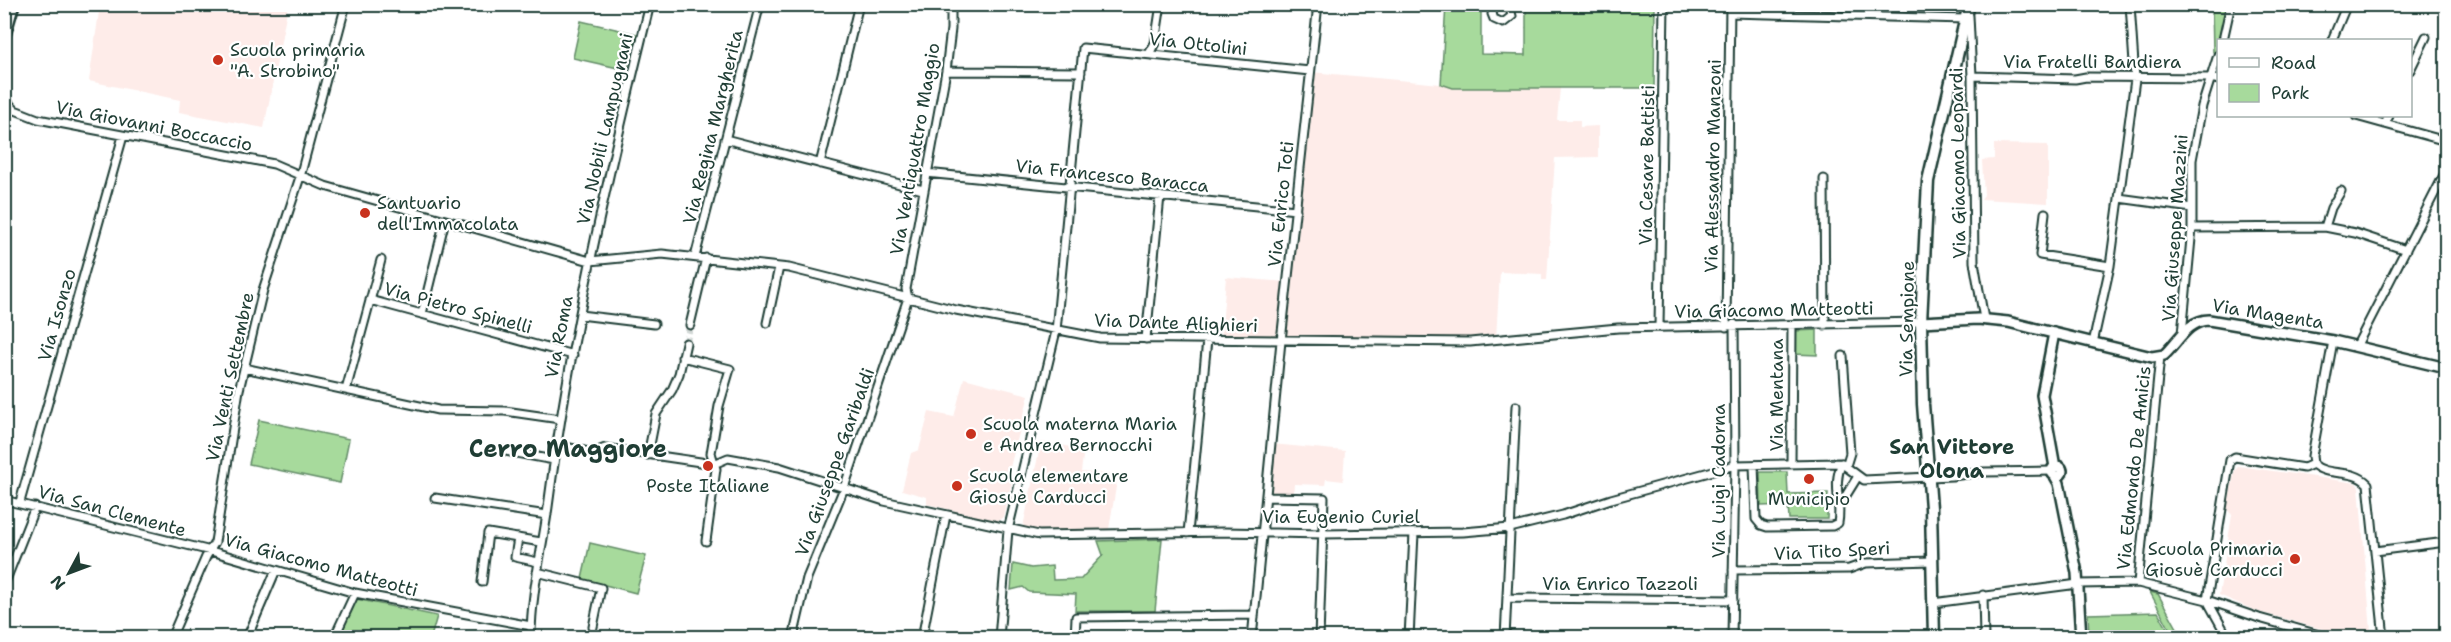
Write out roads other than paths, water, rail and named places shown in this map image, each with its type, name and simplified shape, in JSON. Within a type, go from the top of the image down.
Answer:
[{"type":"main road","name":"Via Sempione","points":[[1934,638],[1931,508],[1921,322],[1929,173],[1969,5]]},
{"type":"street","points":[[4,43],[14,4]]},
{"type":"street","name":"Via Venti Settembre","points":[[171,638],[214,543],[244,368],[263,290],[300,177],[346,4]]},
{"type":"street","name":"Via Nobili Lampugnani","points":[[590,261],[650,4]]},
{"type":"street","name":"Via Regina Margherita","points":[[695,257],[760,4]]},
{"type":"street","points":[[820,164],[859,4]]},
{"type":"street","name":"Via Ventiquattro Maggio","points":[[908,298],[906,289],[946,71],[951,4]]},
{"type":"street","points":[[1149,54],[1155,43],[1161,4]]},
{"type":"street","name":"Via Enrico Toti","points":[[1281,341],[1318,4]]},
{"type":"street","points":[[1495,4],[1492,14],[1494,19],[1503,22],[1512,16],[1509,4]]},
{"type":"street","name":"Via Cesare Battisti","points":[[1661,327],[1664,4]]},
{"type":"street","name":"Via Alessandro Manzoni","points":[[1726,327],[1730,4]]},
{"type":"street","points":[[2093,343],[2110,266],[2135,79],[2130,4]]},
{"type":"street","points":[[2223,39],[2231,4]]},
{"type":"street","points":[[2332,39],[2347,4]]},
{"type":"street","name":"Via Giacomo Leopardi","points":[[1969,5],[1974,261],[1984,319]]},
{"type":"street","points":[[1730,13],[1966,19]]},
{"type":"street","points":[[2412,66],[2426,37]]},
{"type":"street","name":"Via Ottolini","points":[[1081,72],[1083,48],[1310,71]]},
{"type":"street","name":"Via Giuseppe Mazzini","points":[[2182,334],[2192,228],[2191,191],[2195,138],[2215,79],[2217,63]]},
{"type":"street","points":[[946,71],[1081,72],[1056,331],[1008,530],[999,638]]},
{"type":"street","name":"Via Fratelli Bandiera","points":[[1972,76],[2215,79]]},
{"type":"street","name":"Via Giovanni Boccaccio","points":[[4,99],[15,110],[29,116],[274,164],[325,186],[590,261]]},
{"type":"street","points":[[2360,117],[2446,141]]},
{"type":"street","points":[[2385,124],[2388,117]]},
{"type":"street","name":"Via Isonzo","points":[[20,502],[123,136]]},
{"type":"street","points":[[725,139],[923,190]]},
{"type":"street","points":[[2356,347],[2406,250],[2444,184],[2446,171]]},
{"type":"street","name":"Via Francesco Baracca","points":[[926,173],[1296,210]]},
{"type":"street","points":[[1824,179],[1825,325]]},
{"type":"street","points":[[2325,227],[2331,208],[2341,191]]},
{"type":"street","points":[[1146,339],[1160,196]]},
{"type":"street","points":[[2119,198],[2192,208]]},
{"type":"street","points":[[2045,213],[2040,255],[2110,266]]},
{"type":"street","points":[[422,314],[446,220]]},
{"type":"street","points":[[2192,228],[2325,227],[2355,232],[2406,250]]},
{"type":"street","name":"Via Dante Alighieri","points":[[590,261],[663,254],[779,267],[1056,331],[1100,338],[1470,342],[1618,328],[1661,327]]},
{"type":"street","points":[[690,325],[706,258]]},
{"type":"street","points":[[346,390],[381,260]]},
{"type":"street","name":"Via Roma","points":[[531,638],[538,562],[560,419],[590,261]]},
{"type":"street","points":[[766,323],[779,267]]},
{"type":"street","name":"Via Giuseppe Garibaldi","points":[[793,638],[807,578],[844,488],[908,298]]},
{"type":"street","name":"Via Pietro Spinelli","points":[[370,300],[573,355]]},
{"type":"street","points":[[580,315],[654,324]]},
{"type":"street","points":[[1921,322],[1984,319],[2008,322],[2152,357],[2160,356]]},
{"type":"street","name":"Via Magenta","points":[[2160,356],[2164,356],[2182,334],[2198,321],[2210,320],[2333,341],[2446,368]]},
{"type":"street","name":"Via Giacomo Matteotti","points":[[1661,327],[1921,322]]},
{"type":"street","name":"Via Luigi Cadorna","points":[[1732,638],[1735,465],[1734,324]]},
{"type":"street","name":"Via Mentana","points":[[1791,464],[1792,325]]},
{"type":"street","points":[[2054,333],[2042,395],[2078,584],[2081,638]]},
{"type":"street","points":[[1188,532],[1207,340]]},
{"type":"street","points":[[1252,638],[1281,341]]},
{"type":"street","points":[[2333,341],[2312,456],[2313,464],[2320,469],[2360,475],[2368,483],[2384,638]]},
{"type":"street","points":[[648,454],[656,414],[672,390],[686,343]]},
{"type":"street","points":[[1754,465],[1756,519],[1764,526],[1835,525],[1839,521],[1836,483],[1850,453],[1843,356]]},
{"type":"street","name":"Via Edmondo De Amicis","points":[[2138,583],[2160,356]]},
{"type":"street","points":[[682,357],[730,369],[719,406],[711,453],[716,469],[706,541]]},
{"type":"street","points":[[244,368],[438,410],[505,411],[560,419]]},
{"type":"street","points":[[1505,638],[1516,406]]},
{"type":"street","name":"Via Eugenio Curiel","points":[[556,445],[593,453],[605,448],[714,464],[728,458],[768,465],[885,501],[1008,530],[1039,535],[1188,532],[1323,534],[1510,528],[1735,465],[1844,465]]},
{"type":"street","points":[[500,450],[554,460]]},
{"type":"street","points":[[2228,638],[2207,600],[2230,460],[2235,457],[2304,468],[2313,464]]},
{"type":"street","points":[[1844,465],[1864,480],[1983,472],[2057,471]]},
{"type":"street","points":[[1839,508],[1858,476]]},
{"type":"street","points":[[1266,497],[1324,498],[1319,638]]},
{"type":"street","points":[[435,498],[547,515]]},
{"type":"street","name":"Via San Clemente","points":[[4,500],[20,502],[211,551]]},
{"type":"street","points":[[4,585],[35,507]]},
{"type":"street","points":[[922,638],[946,515]]},
{"type":"street","points":[[1409,638],[1414,532]]},
{"type":"street","points":[[482,582],[488,533],[541,542]]},
{"type":"street","points":[[518,538],[515,557],[538,562]]},
{"type":"street","points":[[2375,551],[2446,542]]},
{"type":"street","name":"Via Giacomo Matteotti","points":[[211,551],[354,593],[531,626]]},
{"type":"street","name":"Via Tito Speri","points":[[1733,570],[1849,569],[1866,563],[1932,561]]},
{"type":"street","points":[[247,638],[276,570]]},
{"type":"street","points":[[537,572],[601,588],[593,627]]},
{"type":"street","points":[[1933,603],[2078,584],[2138,583],[2207,600],[2259,618],[2330,638]]},
{"type":"street","points":[[334,638],[354,593]]},
{"type":"street","points":[[1983,595],[1984,638]]},
{"type":"street","name":"Via Enrico Tazzoli","points":[[1507,598],[1732,600]]},
{"type":"street","points":[[1076,638],[1076,617],[1254,615]]},
{"type":"street","points":[[2431,638],[2446,635]]},
{"type":"tunnel","points":[[686,343],[690,325]]},
{"type":"place","name":"Scuola primaria \"A. Strobino\"","points":[[218,60]]},
{"type":"place","name":"Santuario dell'Immacolata","points":[[365,213]]},
{"type":"place","name":"Scuola materna Maria e Andrea Bernocchi","points":[[971,434]]},
{"type":"place","name":"Poste Italiane","points":[[708,466]]},
{"type":"place","name":"Municipio","points":[[1809,479]]},
{"type":"place","name":"Scuola elementare Giosuè Carducci","points":[[957,486]]},
{"type":"place","name":"Scuola Primaria Giosuè Carducci","points":[[2295,559]]},
{"type":"district","name":"Cerro Maggiore","points":[[568,449]]},
{"type":"district","name":"San Vittore Olona","points":[[1952,459]]}]
